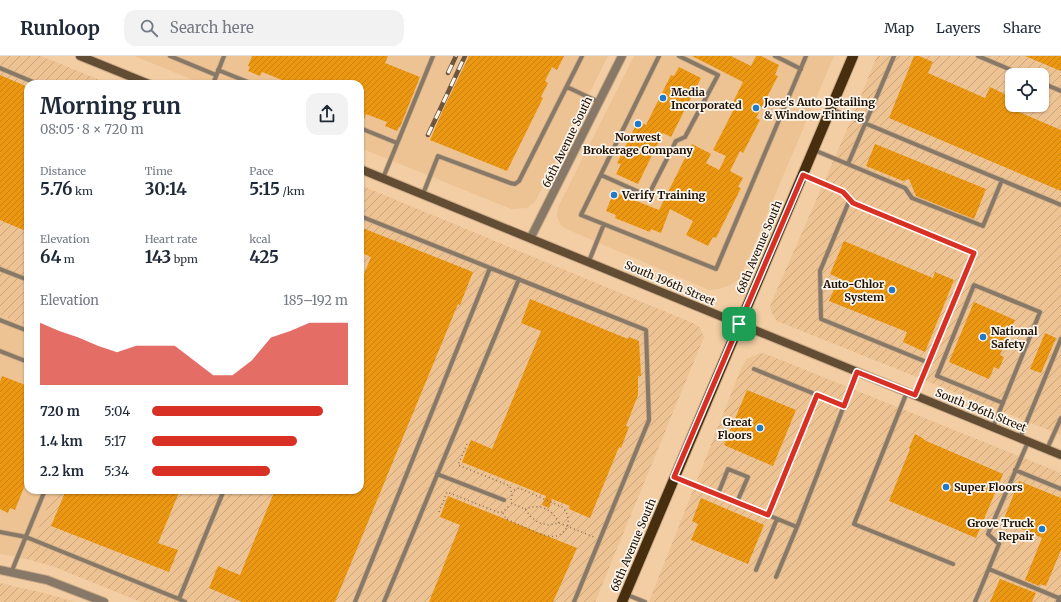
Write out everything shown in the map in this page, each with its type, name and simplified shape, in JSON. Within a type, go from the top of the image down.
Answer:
[{"type":"main road","points":[[80,56],[92,58],[140,80]]},
{"type":"main road","name":"68th Avenue South","points":[[623,598],[854,56]]},
{"type":"main road","name":"South 196th Street","points":[[364,170],[532,237],[739,324],[1061,455]]},
{"type":"street","name":"66th Avenue South","points":[[532,237],[622,56]]},
{"type":"street","points":[[0,570],[47,580],[104,602]]},
{"type":"lane","points":[[170,56],[216,75]]},
{"type":"lane","points":[[214,80],[224,56]]},
{"type":"lane","points":[[383,178],[433,56]]},
{"type":"lane","points":[[423,194],[438,156],[510,183],[515,184],[519,181],[582,56]]},
{"type":"lane","points":[[659,56],[581,215],[716,269],[806,56]]},
{"type":"lane","points":[[601,175],[648,196],[676,141],[685,137],[718,75],[679,56]]},
{"type":"lane","points":[[775,56],[801,69]]},
{"type":"lane","points":[[848,164],[894,56]]},
{"type":"lane","points":[[978,56],[1006,68]]},
{"type":"lane","points":[[0,68],[28,80]]},
{"type":"lane","points":[[218,70],[243,80]]},
{"type":"lane","points":[[1049,86],[1061,91]]},
{"type":"lane","points":[[567,87],[599,102]]},
{"type":"lane","points":[[831,108],[1061,205]]},
{"type":"lane","points":[[364,130],[398,143]]},
{"type":"lane","points":[[814,150],[905,188],[912,198],[983,226],[1002,180]]},
{"type":"lane","points":[[803,175],[843,192],[853,203],[974,253],[929,362],[911,394],[854,524],[953,564]]},
{"type":"lane","points":[[850,199],[820,271],[821,319],[929,362]]},
{"type":"lane","points":[[364,218],[646,330],[649,420],[574,602]]},
{"type":"lane","points":[[589,261],[604,224]]},
{"type":"lane","points":[[355,602],[490,268]]},
{"type":"lane","points":[[0,269],[24,278]]},
{"type":"lane","points":[[384,602],[519,279]]},
{"type":"lane","points":[[993,427],[1003,403],[1040,312],[974,285],[937,376],[1003,403]]},
{"type":"lane","points":[[0,320],[24,329]]},
{"type":"lane","points":[[1020,438],[1061,339]]},
{"type":"lane","points":[[0,351],[24,360]]},
{"type":"lane","points":[[754,370],[844,406]]},
{"type":"lane","points":[[776,577],[857,372]]},
{"type":"lane","points":[[768,515],[817,395]]},
{"type":"lane","points":[[1047,449],[1061,418]]},
{"type":"lane","points":[[975,602],[999,544],[988,534],[1028,441]]},
{"type":"lane","points":[[718,494],[728,469],[748,476],[737,502]]},
{"type":"lane","points":[[1015,470],[1061,489]]},
{"type":"lane","points":[[438,474],[504,500]]},
{"type":"lane","points":[[674,477],[796,527]]},
{"type":"lane","points":[[11,573],[43,494]]},
{"type":"lane","points":[[179,599],[222,494]]},
{"type":"lane","points":[[756,570],[777,519]]},
{"type":"lane","points":[[0,532],[26,537],[185,602]]},
{"type":"lane","points":[[989,569],[1061,599]]},
{"type":"lane","points":[[623,598],[645,602]]},
{"type":"path","points":[[502,512],[506,519],[549,536],[562,533],[567,526],[568,518],[562,507],[519,488],[512,490]]},
{"type":"path","points":[[511,503],[525,509],[530,517],[539,523],[549,525],[559,523],[600,540]]},
{"type":"path","points":[[525,509],[536,506],[546,508],[554,515],[559,523]]},
{"type":"shaded area","points":[[0,56],[41,56],[100,80],[24,80],[24,324],[0,315]]},
{"type":"shaded area","points":[[134,56],[608,56],[535,202],[527,208],[511,209],[364,150],[364,80],[193,80]]},
{"type":"shaded area","points":[[634,56],[834,56],[740,278],[731,285],[719,289],[709,290],[564,228],[560,224],[557,216],[558,207]]},
{"type":"shaded area","points":[[877,56],[1061,56],[1061,435],[777,321],[770,307],[849,125]]},
{"type":"shaded area","points":[[364,187],[695,324],[700,328],[704,337],[595,602],[141,602],[52,566],[26,559],[52,494],[364,494]]},
{"type":"shaded area","points":[[0,315],[24,324],[24,494],[52,494],[26,559],[0,554]]},
{"type":"shaded area","points":[[760,353],[766,354],[1061,473],[1061,602],[649,602],[742,366],[747,359]]},
{"type":"shaded area","points":[[0,583],[48,594],[75,602],[0,602]]},
{"type":"building","points":[[252,56],[388,56],[385,63],[420,77],[397,131],[385,126],[387,122],[366,114],[364,120],[364,80],[282,80],[262,72],[260,76],[248,71],[250,67],[248,66]]},
{"type":"building","points":[[469,56],[564,56],[557,70],[552,67],[545,81],[548,83],[541,97],[543,98],[507,171],[430,140]]},
{"type":"building","points":[[692,56],[731,56],[751,66],[756,56],[761,56],[779,65],[775,75],[778,76],[756,118],[760,120],[743,153],[740,151],[730,171],[743,178],[738,187],[741,188],[716,238],[713,237],[708,246],[686,235],[693,221],[670,209],[661,233],[651,229],[650,232],[615,218],[616,215],[606,211],[614,192],[659,210],[692,144],[711,154],[706,163],[719,170],[726,156],[713,150],[735,107],[731,106],[743,82]]},
{"type":"building","points":[[914,56],[919,56],[933,62],[928,73],[985,98],[990,87],[1005,94],[1005,112],[1019,112],[1061,130],[1061,191],[889,118]]},
{"type":"building","points":[[1025,56],[1061,56],[1061,71]]},
{"type":"building","points":[[679,67],[701,78],[671,137],[663,133],[638,184],[616,174],[621,164],[617,163],[638,121],[646,125],[671,75],[674,76]]},
{"type":"building","points":[[0,75],[24,85],[24,230],[0,220]]},
{"type":"building","points":[[875,144],[986,189],[974,219],[916,196],[909,179],[903,181],[866,166]]},
{"type":"building","points":[[364,229],[473,272],[460,305],[458,304],[335,602],[242,602],[209,588],[218,566],[240,575],[273,494],[364,494],[364,274],[371,257],[364,254]]},
{"type":"building","name":"Auto-Chlor System","points":[[844,241],[933,278],[935,272],[954,280],[925,352],[903,342],[907,332],[829,301],[839,278],[830,274]]},
{"type":"building","points":[[530,299],[628,339],[629,337],[639,341],[641,376],[638,376],[638,395],[626,426],[629,427],[621,448],[619,447],[590,518],[569,509],[570,506],[552,499],[549,508],[542,505],[546,496],[462,462],[471,440],[492,449],[541,331],[521,323]]},
{"type":"building","name":"National Safety","points":[[974,302],[1015,320],[1000,355],[1004,357],[999,369],[994,367],[989,379],[949,362]]},
{"type":"building","points":[[1045,333],[1056,338],[1041,373],[1030,369]]},
{"type":"building","points":[[2,376],[24,384],[24,487],[15,510],[10,508],[8,513],[0,509],[0,382]]},
{"type":"building","name":"Great Floors","points":[[747,390],[796,410],[773,466],[724,445]]},
{"type":"building","name":"Super Floors","points":[[915,434],[924,440],[1003,474],[976,538],[889,501]]},
{"type":"building","name":"Grove Truck Repair","points":[[1019,481],[1061,498],[1061,550],[1046,586],[1040,584],[1039,586],[1025,580],[1042,538],[1003,521]]},
{"type":"building","points":[[64,494],[178,494],[158,543],[178,550],[169,572],[51,526]]},
{"type":"building","points":[[448,496],[577,548],[553,602],[429,602],[460,525],[440,517]]},
{"type":"building","points":[[701,498],[764,525],[748,564],[691,540],[698,524],[692,521]]},
{"type":"building","points":[[1000,579],[1036,593],[1032,602],[990,602]]},
{"type":"railway","points":[[448,73],[456,56]]},
{"type":"railway","points":[[428,135],[465,56]]},
{"type":"place","name":"Media Incorporated","points":[[663,98]]},
{"type":"place","name":"Jose's Auto Detailing & Window Tinting","points":[[756,108]]},
{"type":"place","name":"Norwest Brokerage Company","points":[[638,124]]},
{"type":"place","name":"Verify Training","points":[[614,195]]},
{"type":"place","name":"Auto-Chlor System","points":[[892,290]]},
{"type":"place","name":"National Safety","points":[[983,337]]},
{"type":"place","name":"Great Floors","points":[[760,428]]},
{"type":"place","name":"Super Floors","points":[[946,487]]},
{"type":"place","name":"Grove Truck Repair","points":[[1042,529]]},
{"type":"route","points":[[803,175],[843,192],[853,203],[974,253],[915,395],[857,372],[844,406],[817,395],[768,515],[674,477],[739,324],[803,175]]}]
